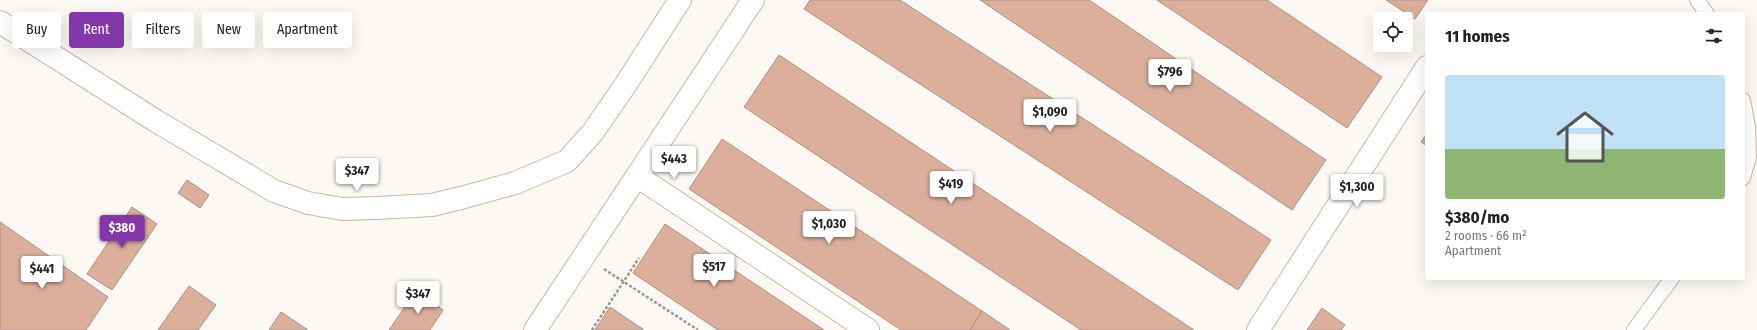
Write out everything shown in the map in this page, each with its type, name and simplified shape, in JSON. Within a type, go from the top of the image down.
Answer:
[{"type":"street","points":[[0,22],[156,121],[274,191],[308,203],[335,208],[377,208],[432,206],[516,183],[567,161],[593,132],[680,0]]},
{"type":"street","points":[[535,330],[753,0]]},
{"type":"street","points":[[1258,330],[1425,70]]},
{"type":"street","points":[[637,176],[868,330]]},
{"type":"lane","points":[[1697,0],[1706,12]]},
{"type":"lane","points":[[1745,111],[1748,127],[1749,157],[1745,171]]},
{"type":"lane","points":[[1634,330],[1671,280]]},
{"type":"path","points":[[592,330],[639,258]]},
{"type":"path","points":[[624,281],[698,330]]},
{"type":"building","points":[[810,0],[900,0],[1271,240],[1238,290],[804,9]]},
{"type":"building","points":[[980,0],[1089,0],[1326,160],[1292,210]]},
{"type":"building","points":[[1157,0],[1267,0],[1382,77],[1347,128]]},
{"type":"building","points":[[1386,0],[1428,0],[1415,19],[1413,18],[1413,12],[1404,12]]},
{"type":"building","points":[[779,55],[1194,330],[1081,330],[744,107]]},
{"type":"building","points":[[1425,136],[1425,145],[1421,142]]},
{"type":"building","points":[[722,139],[982,311],[970,330],[901,330],[689,189]]},
{"type":"building","points":[[187,180],[209,195],[200,208],[178,193]]},
{"type":"building","points":[[132,207],[157,224],[112,290],[87,274]]},
{"type":"building","points":[[0,222],[108,297],[86,330],[0,330]]},
{"type":"building","points":[[665,224],[824,330],[718,330],[633,273]]},
{"type":"building","points":[[189,286],[216,305],[198,330],[158,330]]},
{"type":"building","points":[[416,291],[443,310],[430,330],[389,330]]},
{"type":"building","points":[[610,307],[644,330],[595,330]]},
{"type":"building","points":[[1322,308],[1345,325],[1341,330],[1307,330]]},
{"type":"building","points":[[982,311],[1010,330],[970,330]]},
{"type":"building","points":[[281,312],[308,330],[269,330]]}]
